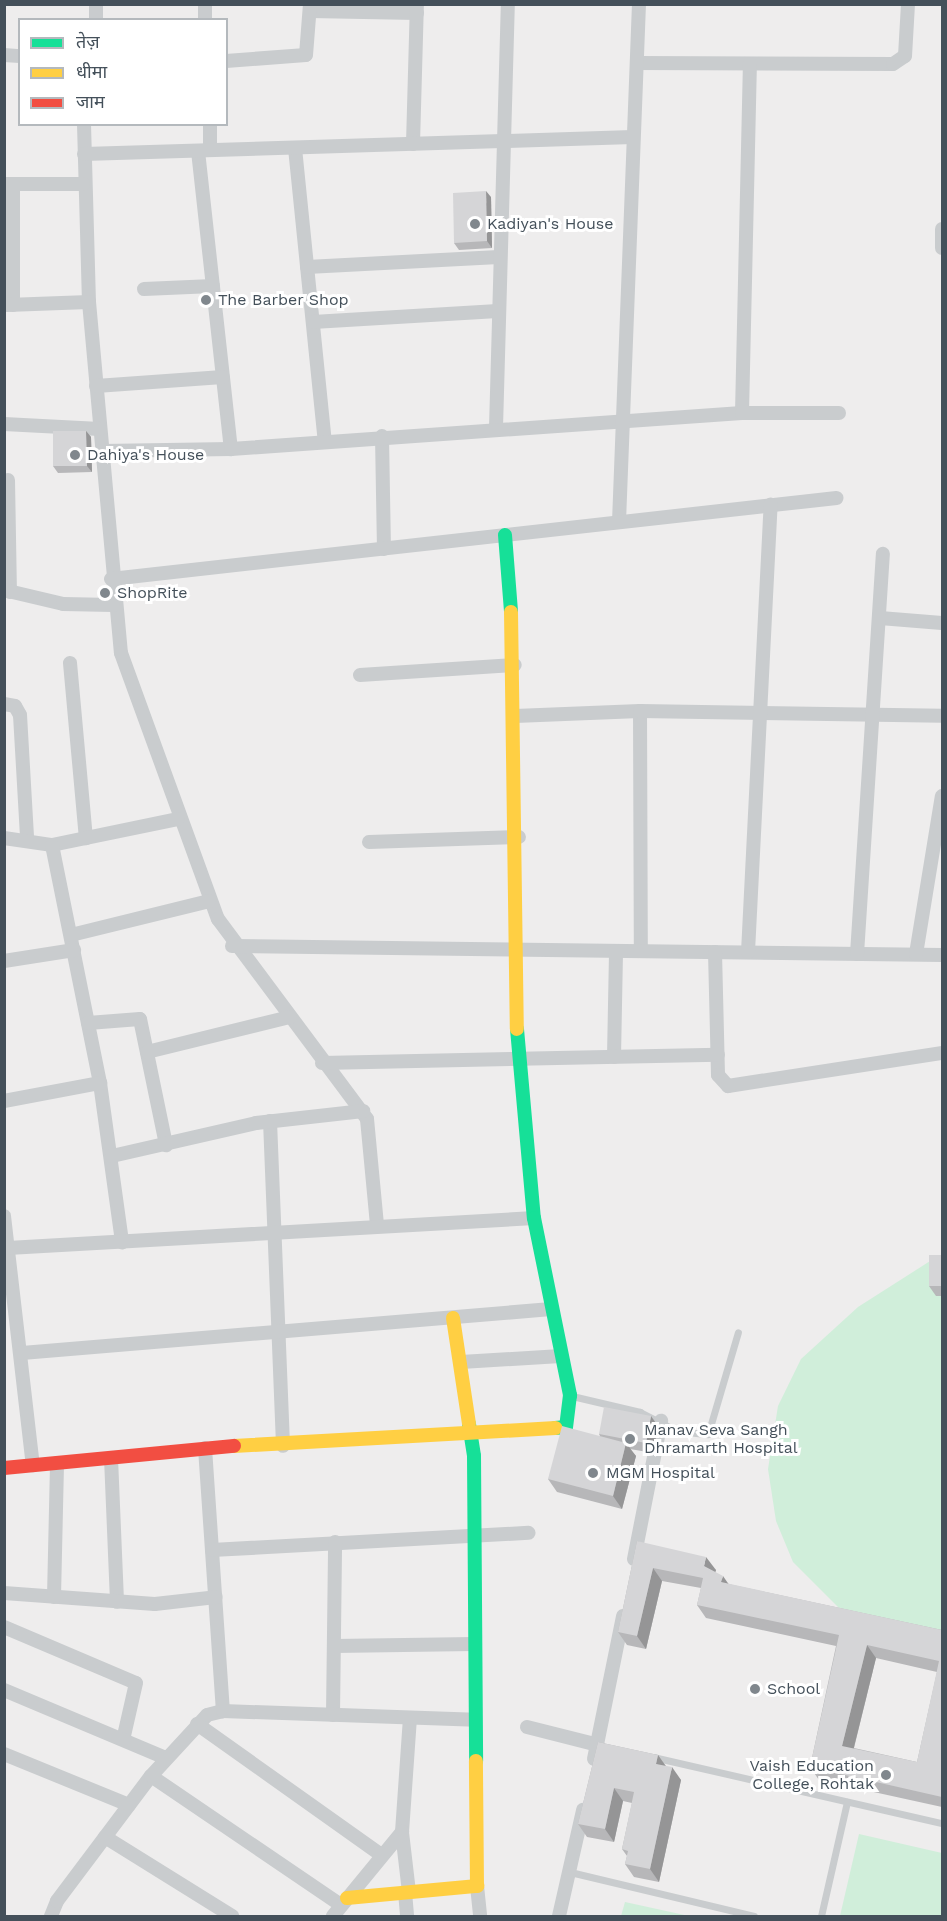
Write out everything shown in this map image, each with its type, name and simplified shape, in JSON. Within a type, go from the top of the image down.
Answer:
[{"type":"street","points":[[496,428],[500,141],[508,4]]},
{"type":"street","points":[[618,522],[624,419],[639,4]]},
{"type":"street","points":[[637,63],[750,64],[901,61],[908,4]]},
{"type":"street","points":[[228,61],[306,56],[310,8],[417,9],[413,144]]},
{"type":"street","points":[[742,413],[750,64]]},
{"type":"street","points":[[84,126],[83,184],[89,302],[113,604],[122,653],[177,819],[209,901],[232,946],[363,1111],[370,1131],[377,1224]]},
{"type":"street","points":[[210,126],[204,151],[213,286],[231,449]]},
{"type":"street","points":[[84,154],[633,137]]},
{"type":"street","points":[[295,148],[325,441]]},
{"type":"street","points":[[83,184],[9,184],[9,305],[89,302]]},
{"type":"street","points":[[942,229],[942,248]]},
{"type":"street","points":[[307,267],[499,257]]},
{"type":"street","points":[[144,289],[213,286]]},
{"type":"street","points":[[313,322],[498,311]]},
{"type":"street","points":[[96,386],[223,377]]},
{"type":"street","points":[[102,451],[231,449],[624,419],[742,413],[839,413]]},
{"type":"street","points":[[4,424],[100,429]]},
{"type":"street","points":[[382,436],[384,549]]},
{"type":"street","points":[[8,480],[7,591],[63,604],[113,604]]},
{"type":"street","points":[[111,579],[836,498]]},
{"type":"street","points":[[748,952],[771,505]]},
{"type":"street","points":[[4,1468],[205,1448],[283,1446],[564,1429],[570,1395],[534,1218],[517,1059],[519,837],[515,665],[505,535]]},
{"type":"street","points":[[857,954],[883,554]]},
{"type":"street","points":[[880,618],[942,623]]},
{"type":"street","points":[[70,663],[86,838]]},
{"type":"street","points":[[360,675],[515,665]]},
{"type":"street","points":[[4,704],[15,706],[20,714],[27,838]]},
{"type":"street","points":[[640,711],[642,951]]},
{"type":"street","points":[[515,716],[640,711],[874,712],[942,716]]},
{"type":"street","points":[[916,954],[942,796]]},
{"type":"street","points":[[4,838],[27,838],[52,845],[177,819]]},
{"type":"street","points":[[369,843],[519,837]]},
{"type":"street","points":[[52,845],[100,1083],[112,1156],[122,1242]]},
{"type":"street","points":[[70,935],[209,901]]},
{"type":"street","points":[[232,946],[942,955]]},
{"type":"street","points":[[4,962],[74,950]]},
{"type":"street","points":[[614,1057],[616,951]]},
{"type":"street","points":[[715,952],[720,1081],[735,1086],[942,1053]]},
{"type":"street","points":[[88,1023],[137,1017],[147,1052],[166,1145]]},
{"type":"street","points":[[147,1052],[290,1017]]},
{"type":"street","points":[[322,1062],[718,1055]]},
{"type":"street","points":[[4,1101],[100,1083]]},
{"type":"street","points":[[112,1156],[270,1121],[363,1111]]},
{"type":"street","points":[[270,1121],[283,1446]]},
{"type":"street","points":[[4,1216],[8,1271],[22,1353],[33,1465]]},
{"type":"street","points":[[8,1248],[377,1224],[534,1218]]},
{"type":"street","points":[[22,1353],[551,1309]]},
{"type":"street","points":[[453,1318],[473,1435],[472,1532],[477,1886],[480,1917]]},
{"type":"street","points":[[461,1362],[561,1356]]},
{"type":"street","points":[[632,1572],[662,1421]]},
{"type":"street","points":[[205,1448],[223,1711]]},
{"type":"street","points":[[111,1458],[117,1602]]},
{"type":"street","points":[[54,1597],[57,1463]]},
{"type":"street","points":[[212,1550],[472,1532],[529,1533]]},
{"type":"street","points":[[333,1715],[335,1542]]},
{"type":"street","points":[[4,1593],[117,1602],[216,1597]]},
{"type":"street","points":[[559,1917],[589,1785],[603,1746],[627,1595]]},
{"type":"street","points":[[4,1627],[134,1681],[138,1690],[123,1740]]},
{"type":"street","points":[[334,1646],[474,1644]]},
{"type":"street","points":[[4,1690],[166,1758]]},
{"type":"street","points":[[51,1917],[105,1837],[166,1758],[197,1724],[223,1711],[475,1720]]},
{"type":"street","points":[[407,1917],[402,1832],[410,1718]]},
{"type":"street","points":[[197,1724],[380,1854]]},
{"type":"street","points":[[527,1727],[603,1746]]},
{"type":"street","points":[[4,1754],[129,1805]]},
{"type":"street","points":[[151,1776],[340,1907],[407,1892],[477,1886]]},
{"type":"street","points":[[340,1907],[380,1854],[402,1832]]},
{"type":"street","points":[[105,1837],[232,1917]]},
{"type":"lane","points":[[570,1395],[662,1421],[696,1436],[711,1430],[738,1332]]},
{"type":"lane","points":[[643,1755],[942,1823]]},
{"type":"lane","points":[[821,1917],[847,1802]]},
{"type":"lane","points":[[570,1872],[754,1917]]},
{"type":"green space","points":[[938,1256],[942,1256],[942,1642],[841,1610],[793,1562],[776,1521],[768,1469],[778,1406],[801,1359],[858,1307]]},
{"type":"green space","points":[[859,1834],[942,1853],[942,1916],[840,1916]]},
{"type":"green space","points":[[625,1902],[689,1916],[621,1916]]},
{"type":"building","name":"Kadiyan's House","points":[[486,191],[487,241],[454,243],[453,193]]},
{"type":"building","name":"Dahiya's House","points":[[53,431],[86,431],[87,466],[53,466]]},
{"type":"building","points":[[929,1255],[942,1255],[942,1286],[929,1286]]},
{"type":"building","points":[[604,1407],[651,1416],[646,1443],[599,1434]]},
{"type":"building","points":[[562,1426],[626,1443],[613,1496],[548,1479]]},
{"type":"building","points":[[637,1541],[706,1557],[704,1566],[723,1576],[721,1582],[942,1630],[942,1797],[810,1767],[839,1635],[697,1605],[703,1578],[653,1568],[637,1636],[618,1632]],"holes":[[[867,1645],[939,1661],[917,1762],[842,1746]]]},
{"type":"building","points":[[598,1742],[658,1755],[656,1764],[672,1767],[650,1869],[625,1864],[628,1851],[622,1849],[634,1792],[614,1788],[605,1829],[578,1824]]},
{"type":"traffic: fast","points":[[505,535],[511,612]]},
{"type":"traffic: fast","points":[[517,1029],[534,1218],[570,1395],[566,1427],[555,1428]]},
{"type":"traffic: fast","points":[[469,1424],[474,1456],[476,1761]]},
{"type":"traffic: slow","points":[[511,612],[517,1029]]},
{"type":"traffic: slow","points":[[453,1318],[469,1424]]},
{"type":"traffic: slow","points":[[234,1446],[555,1428]]},
{"type":"traffic: slow","points":[[347,1898],[477,1886],[476,1761]]},
{"type":"traffic: jam","points":[[4,1468],[234,1446]]},
{"type":"place","name":"Kadiyan's House","points":[[475,224]]},
{"type":"place","name":"The Barber Shop","points":[[206,300]]},
{"type":"place","name":"Dahiya's House","points":[[75,455]]},
{"type":"place","name":"ShopRite","points":[[105,593]]},
{"type":"place","name":"Manav Seva Sangh Dhramarth Hospital","points":[[630,1439]]},
{"type":"place","name":"MGM Hospital","points":[[593,1473]]},
{"type":"place","name":"School","points":[[755,1689]]},
{"type":"place","name":"Vaish Education College, Rohtak","points":[[886,1775]]}]
